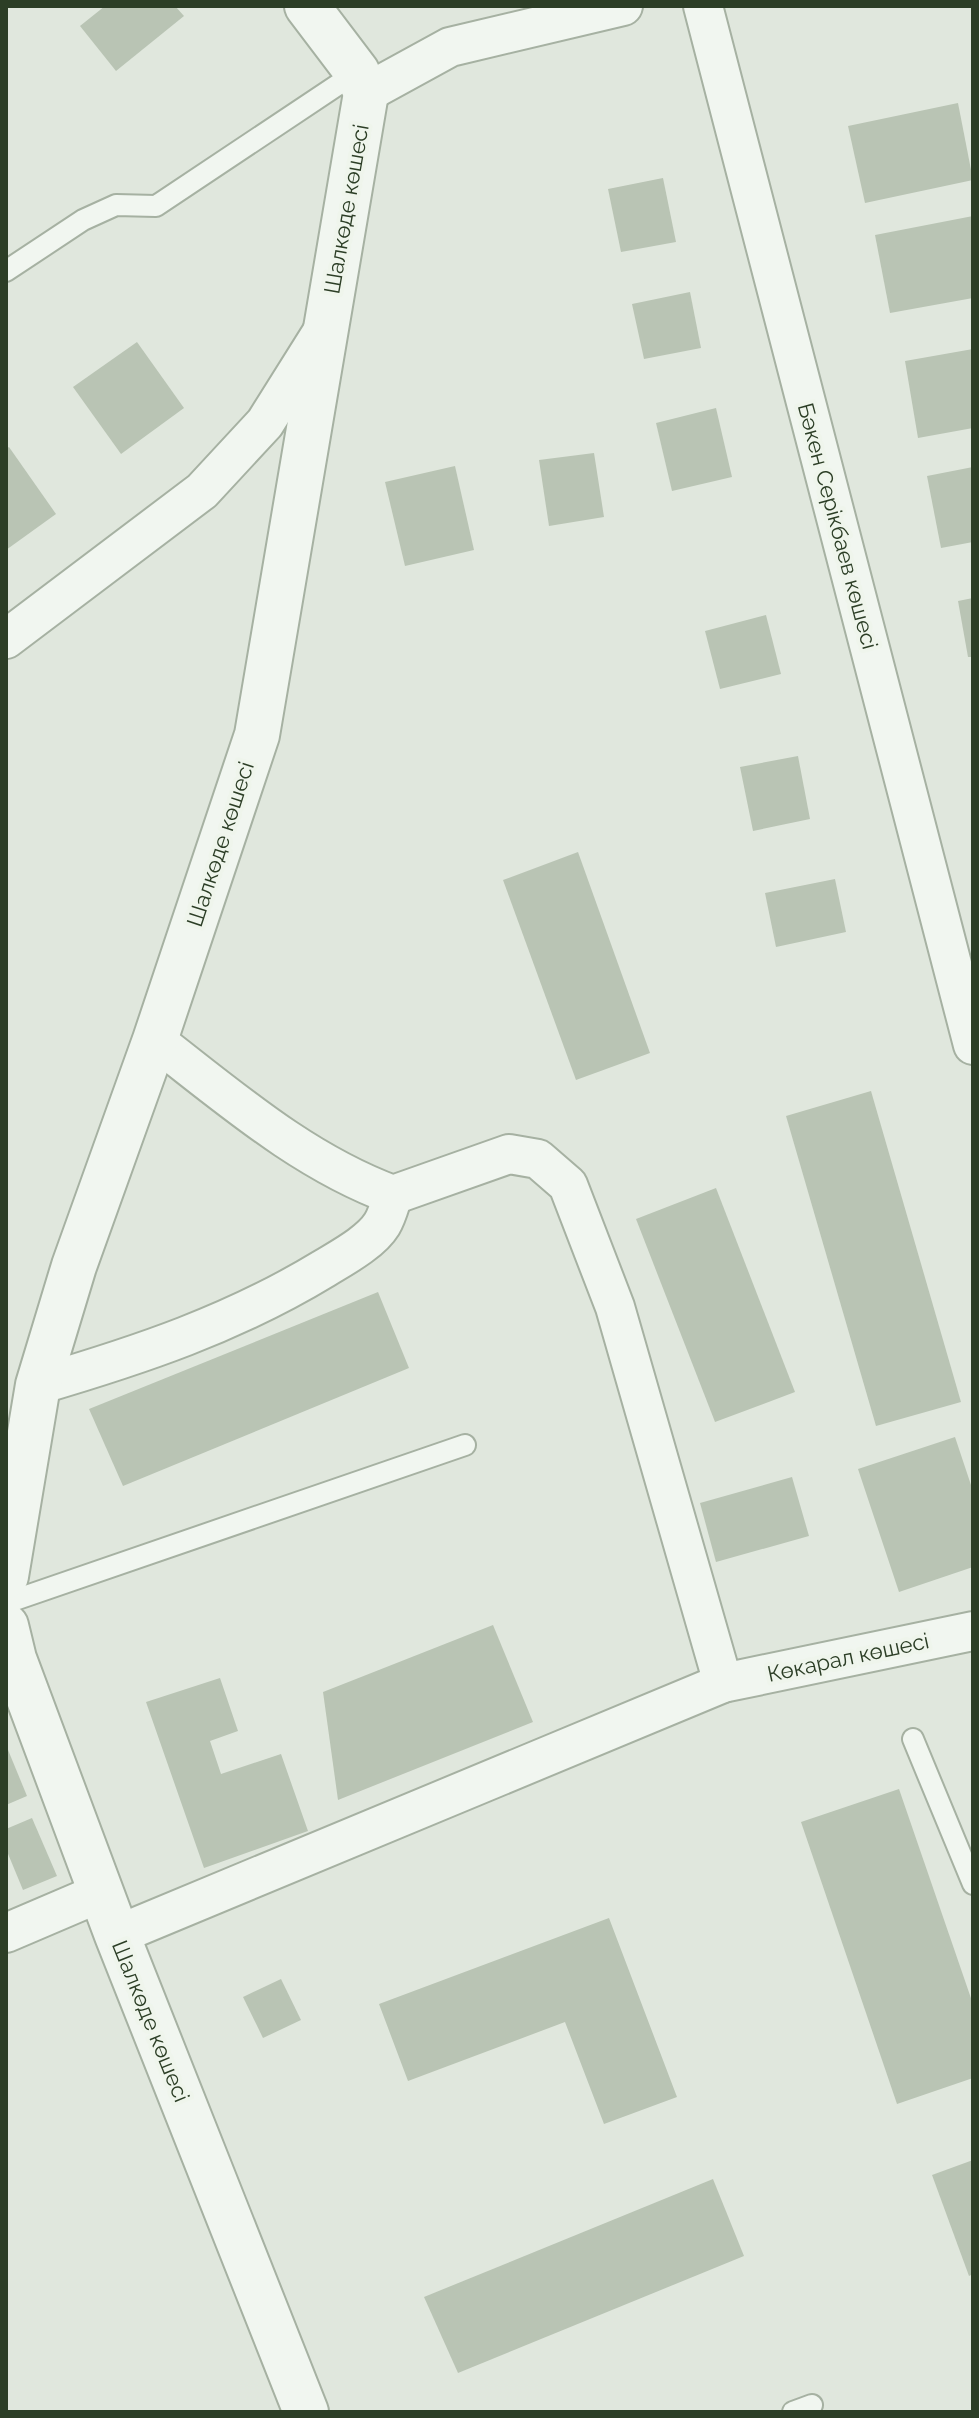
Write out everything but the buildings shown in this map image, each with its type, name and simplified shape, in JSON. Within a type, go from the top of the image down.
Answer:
[{"type":"street","points":[[307,6],[361,83],[450,47],[623,6]]},
{"type":"street","name":"Бәкен Серікбаев көшесі","points":[[703,6],[973,1045]]},
{"type":"street","name":"Шалкөде көшесі","points":[[6,1576],[38,1385],[74,1266],[155,1040],[257,735],[327,323],[361,83]]},
{"type":"street","points":[[6,639],[202,491],[265,423],[327,323]]},
{"type":"street","points":[[155,1040],[272,1130],[341,1173],[393,1195],[509,1154],[538,1159],[568,1185],[615,1307],[723,1683]]},
{"type":"street","points":[[38,1385],[119,1361],[212,1327],[289,1290],[354,1251],[382,1224],[393,1195]]},
{"type":"street","name":"Шалкөде көшесі","points":[[6,1626],[14,1659],[117,1935],[306,2412]]},
{"type":"street","name":"Көкарал көшесі","points":[[117,1935],[723,1683],[973,1631]]},
{"type":"street","points":[[6,1933],[102,1892]]},
{"type":"lane","points":[[6,271],[83,220],[116,205],[156,206],[361,83]]},
{"type":"lane","points":[[6,1603],[465,1445]]},
{"type":"lane","points":[[913,1739],[973,1884]]}]
